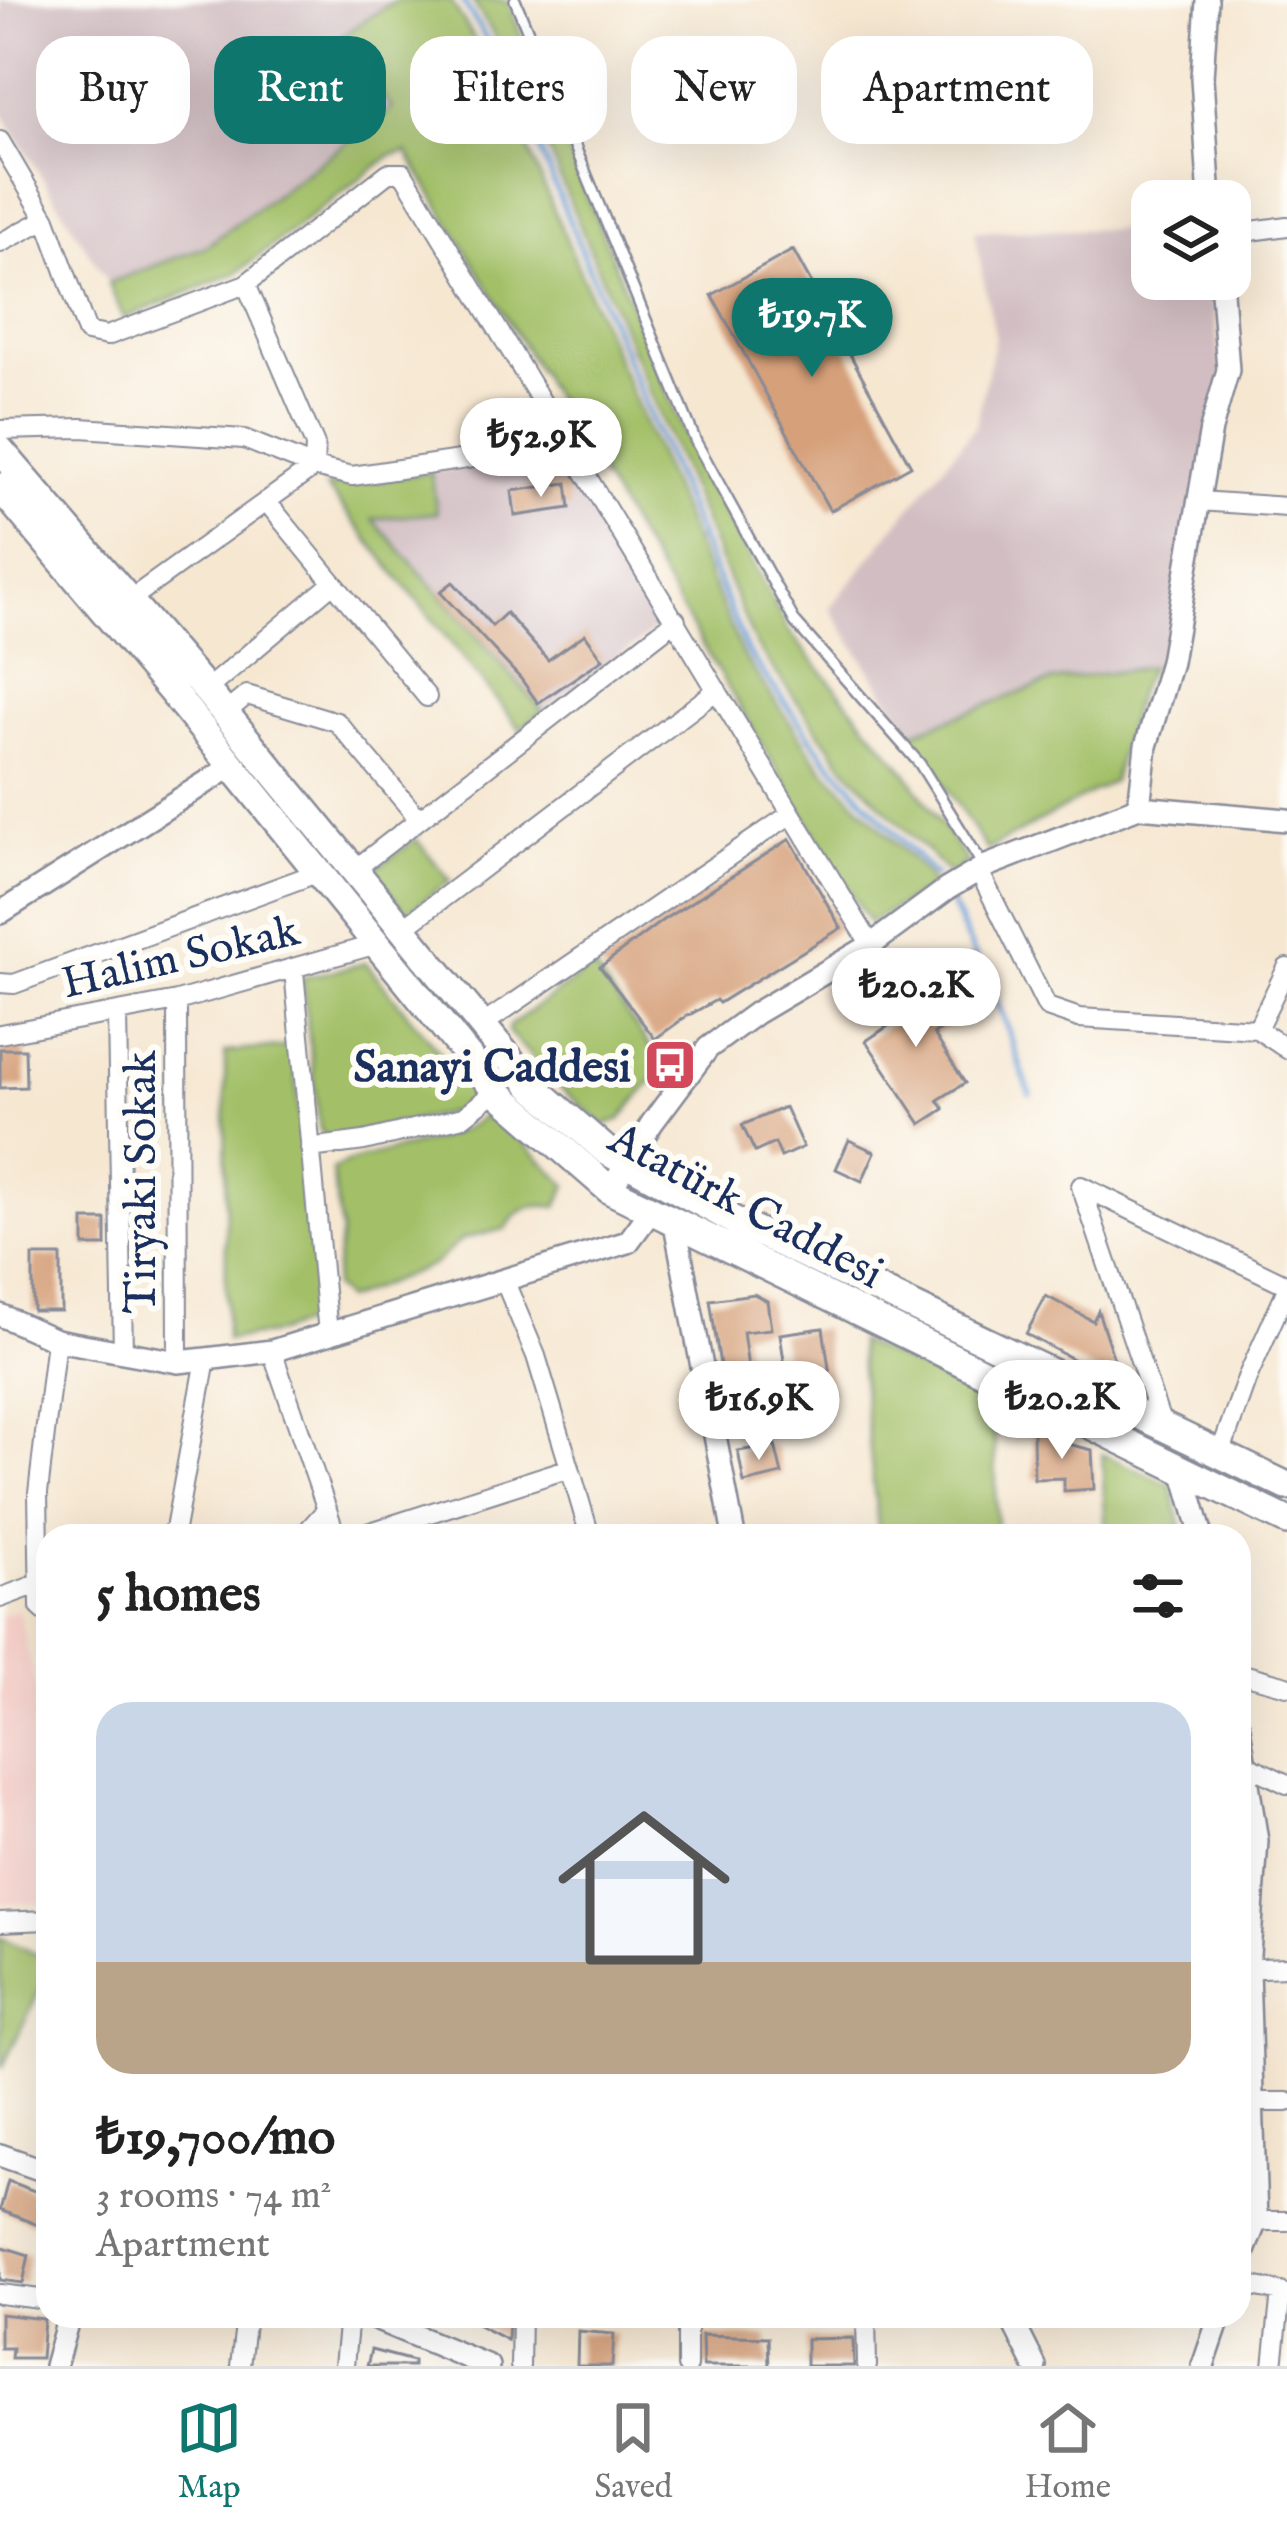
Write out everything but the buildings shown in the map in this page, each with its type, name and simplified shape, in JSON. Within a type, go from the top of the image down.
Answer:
[{"type":"main road","points":[[0,450],[206,690],[531,1085],[626,1165],[1287,1486]]},
{"type":"main road","name":"Atatürk Caddesi","points":[[0,487],[496,1091],[610,1190],[1287,1521]]},
{"type":"street","points":[[1208,0],[1202,78],[1209,180]]},
{"type":"street","points":[[0,141],[46,219],[87,332],[106,336],[246,284],[388,172],[403,172],[871,945]]},
{"type":"street","points":[[0,243],[46,219]]},
{"type":"street","points":[[1251,231],[1287,226]]},
{"type":"street","points":[[246,284],[315,446],[314,467]]},
{"type":"street","points":[[1138,807],[1146,746],[1171,662],[1211,429],[1228,370],[1223,300]]},
{"type":"street","points":[[0,430],[207,434],[244,439],[314,467],[352,476],[568,444]]},
{"type":"street","points":[[128,601],[314,467]]},
{"type":"street","points":[[266,501],[427,697]]},
{"type":"street","points":[[1199,501],[1287,507]]},
{"type":"street","points":[[206,690],[334,583]]},
{"type":"street","points":[[354,870],[676,620]]},
{"type":"street","points":[[402,929],[717,690]]},
{"type":"street","points":[[225,713],[247,695],[337,722],[419,818]]},
{"type":"street","points":[[0,913],[232,766]]},
{"type":"street","points":[[610,1190],[708,1048],[756,1012],[871,945],[984,867],[1138,807],[1287,820]]},
{"type":"street","points":[[482,1025],[791,814]]},
{"type":"street","points":[[984,867],[980,873],[1047,1006],[1079,1018],[1257,1029],[1287,1049]]},
{"type":"street","points":[[0,983],[14,984],[306,878],[316,869]]},
{"type":"street","name":"Halim Sokak","points":[[0,1034],[177,1001],[377,944]]},
{"type":"street","points":[[1257,1029],[1287,968]]},
{"type":"street","points":[[294,970],[328,1334]]},
{"type":"street","name":"Tiryaki Sokak","points":[[177,1001],[178,1362]]},
{"type":"street","points":[[117,1015],[123,1353]]},
{"type":"street","points":[[310,1148],[463,1118],[496,1091]]},
{"type":"street","points":[[1162,1425],[1081,1186],[1287,1287],[1220,1454]]},
{"type":"street","points":[[0,1315],[56,1340],[178,1362],[272,1351],[628,1242],[663,1217],[731,1524]]},
{"type":"street","points":[[505,1282],[536,1356],[586,1524]]},
{"type":"street","points":[[40,1524],[38,1493],[56,1340]]},
{"type":"street","points":[[272,1351],[332,1524]]},
{"type":"street","points":[[176,1524],[206,1359]]},
{"type":"street","points":[[395,1524],[570,1468]]},
{"type":"street","points":[[1183,1470],[1199,1524]]},
{"type":"street","points":[[314,1524],[327,1509]]},
{"type":"street","points":[[0,1598],[36,1585]]},
{"type":"street","points":[[1251,1676],[1287,1686]]},
{"type":"street","points":[[1251,1766],[1287,1784]]},
{"type":"street","points":[[0,1922],[36,1920]]},
{"type":"street","points":[[1251,1969],[1287,1967]]},
{"type":"street","points":[[1251,2102],[1287,2102]]},
{"type":"street","points":[[0,2155],[36,2168]]},
{"type":"street","points":[[1251,2162],[1256,2221],[1251,2234]]},
{"type":"street","points":[[1256,2221],[1287,2221]]},
{"type":"street","points":[[1251,2286],[1281,2292],[1273,2366]]},
{"type":"street","points":[[0,2294],[36,2298]]},
{"type":"street","points":[[55,2366],[66,2328]]},
{"type":"street","points":[[240,2366],[245,2328]]},
{"type":"street","points":[[344,2366],[348,2328]]},
{"type":"street","points":[[395,2328],[474,2363]]},
{"type":"street","points":[[520,2366],[521,2328]]},
{"type":"street","points":[[687,2328],[687,2366]]},
{"type":"street","points":[[866,2328],[867,2366]]},
{"type":"street","points":[[1016,2328],[1036,2366]]},
{"type":"street","points":[[1203,2366],[1216,2328]]},
{"type":"lane","points":[[515,0],[707,462],[795,622],[920,764],[984,867]]},
{"type":"shaded area","points":[[0,0],[396,0],[341,36],[214,36],[214,144],[345,144],[205,247],[108,283],[0,110]]},
{"type":"shaded area","points":[[1131,229],[1131,300],[1213,300],[1223,384],[1161,666],[1052,681],[911,733],[830,608],[976,425],[995,336],[974,231]]},
{"type":"shaded area","points":[[559,455],[665,623],[543,711],[372,518],[437,513],[431,472]]},
{"type":"shaded area","points":[[18,1610],[36,1687],[36,1903],[0,1904],[0,1616]]},
{"type":"green space","points":[[396,0],[450,0],[473,36],[410,36],[410,144],[526,144],[742,654],[821,766],[933,886],[869,923],[407,152],[391,155],[237,273],[124,318],[108,283],[205,247],[345,144],[386,144],[386,113],[392,109],[386,100],[386,36],[341,36]]},
{"type":"green space","points":[[472,0],[507,0],[522,36],[494,36]]},
{"type":"green space","points":[[546,144],[566,144],[686,438],[790,633],[906,772],[968,863],[949,874],[845,767],[755,644]]},
{"type":"green space","points":[[431,472],[437,513],[373,519],[543,711],[520,729],[326,487]]},
{"type":"green space","points":[[1151,667],[1138,690],[1113,781],[987,850],[911,733],[1052,681]]},
{"type":"green space","points":[[416,839],[450,880],[407,913],[374,870]]},
{"type":"green space","points":[[366,963],[475,1096],[461,1110],[330,1139],[320,1130],[302,978]]},
{"type":"green space","points":[[593,967],[664,1066],[620,1120],[604,1125],[557,1085],[508,1031]]},
{"type":"green space","points":[[293,1046],[319,1318],[277,1333],[226,1340],[225,1052]]},
{"type":"green space","points":[[486,1113],[495,1115],[567,1185],[557,1207],[527,1209],[505,1229],[462,1239],[433,1265],[345,1300],[333,1287],[341,1232],[332,1170],[454,1133]]},
{"type":"green space","points":[[858,1341],[994,1403],[997,1524],[878,1524]]},
{"type":"green space","points":[[1102,1454],[1171,1485],[1181,1524],[1105,1524]]},
{"type":"green space","points":[[0,1937],[36,1954],[36,1998],[2,2068]]},
{"type":"waterway","points":[[462,0],[509,75],[747,651],[826,758],[935,876]]},
{"type":"waterway","points":[[952,906],[1003,1016],[1030,1094]]},
{"type":"place","name":"Sanayi Caddesi","points":[[670,1065]]}]
